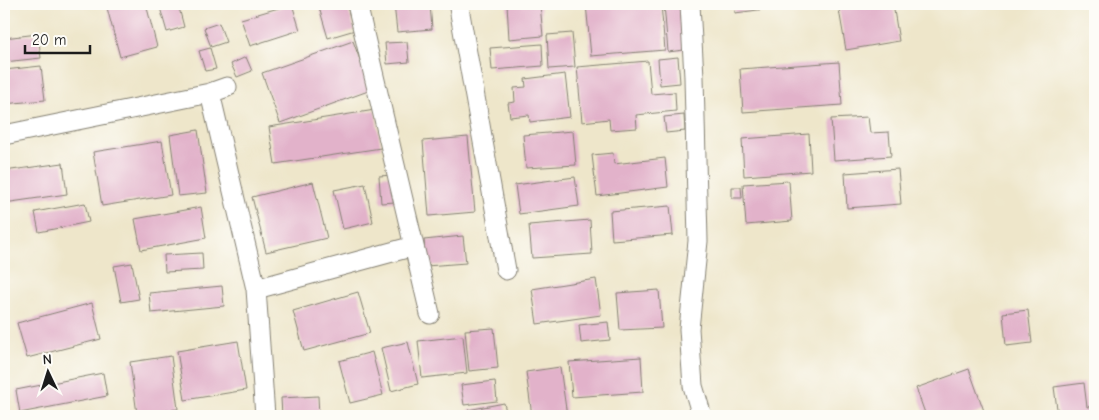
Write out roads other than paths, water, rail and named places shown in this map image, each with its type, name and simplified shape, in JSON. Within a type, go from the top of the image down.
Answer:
[{"type":"street","points":[[357,4],[430,314]]},
{"type":"street","points":[[461,4],[459,8],[506,270]]},
{"type":"street","points":[[690,4],[694,77],[698,241],[690,329],[694,386],[702,416]]},
{"type":"street","points":[[4,135],[219,90],[256,289],[265,416]]},
{"type":"street","points":[[256,289],[414,246]]}]
